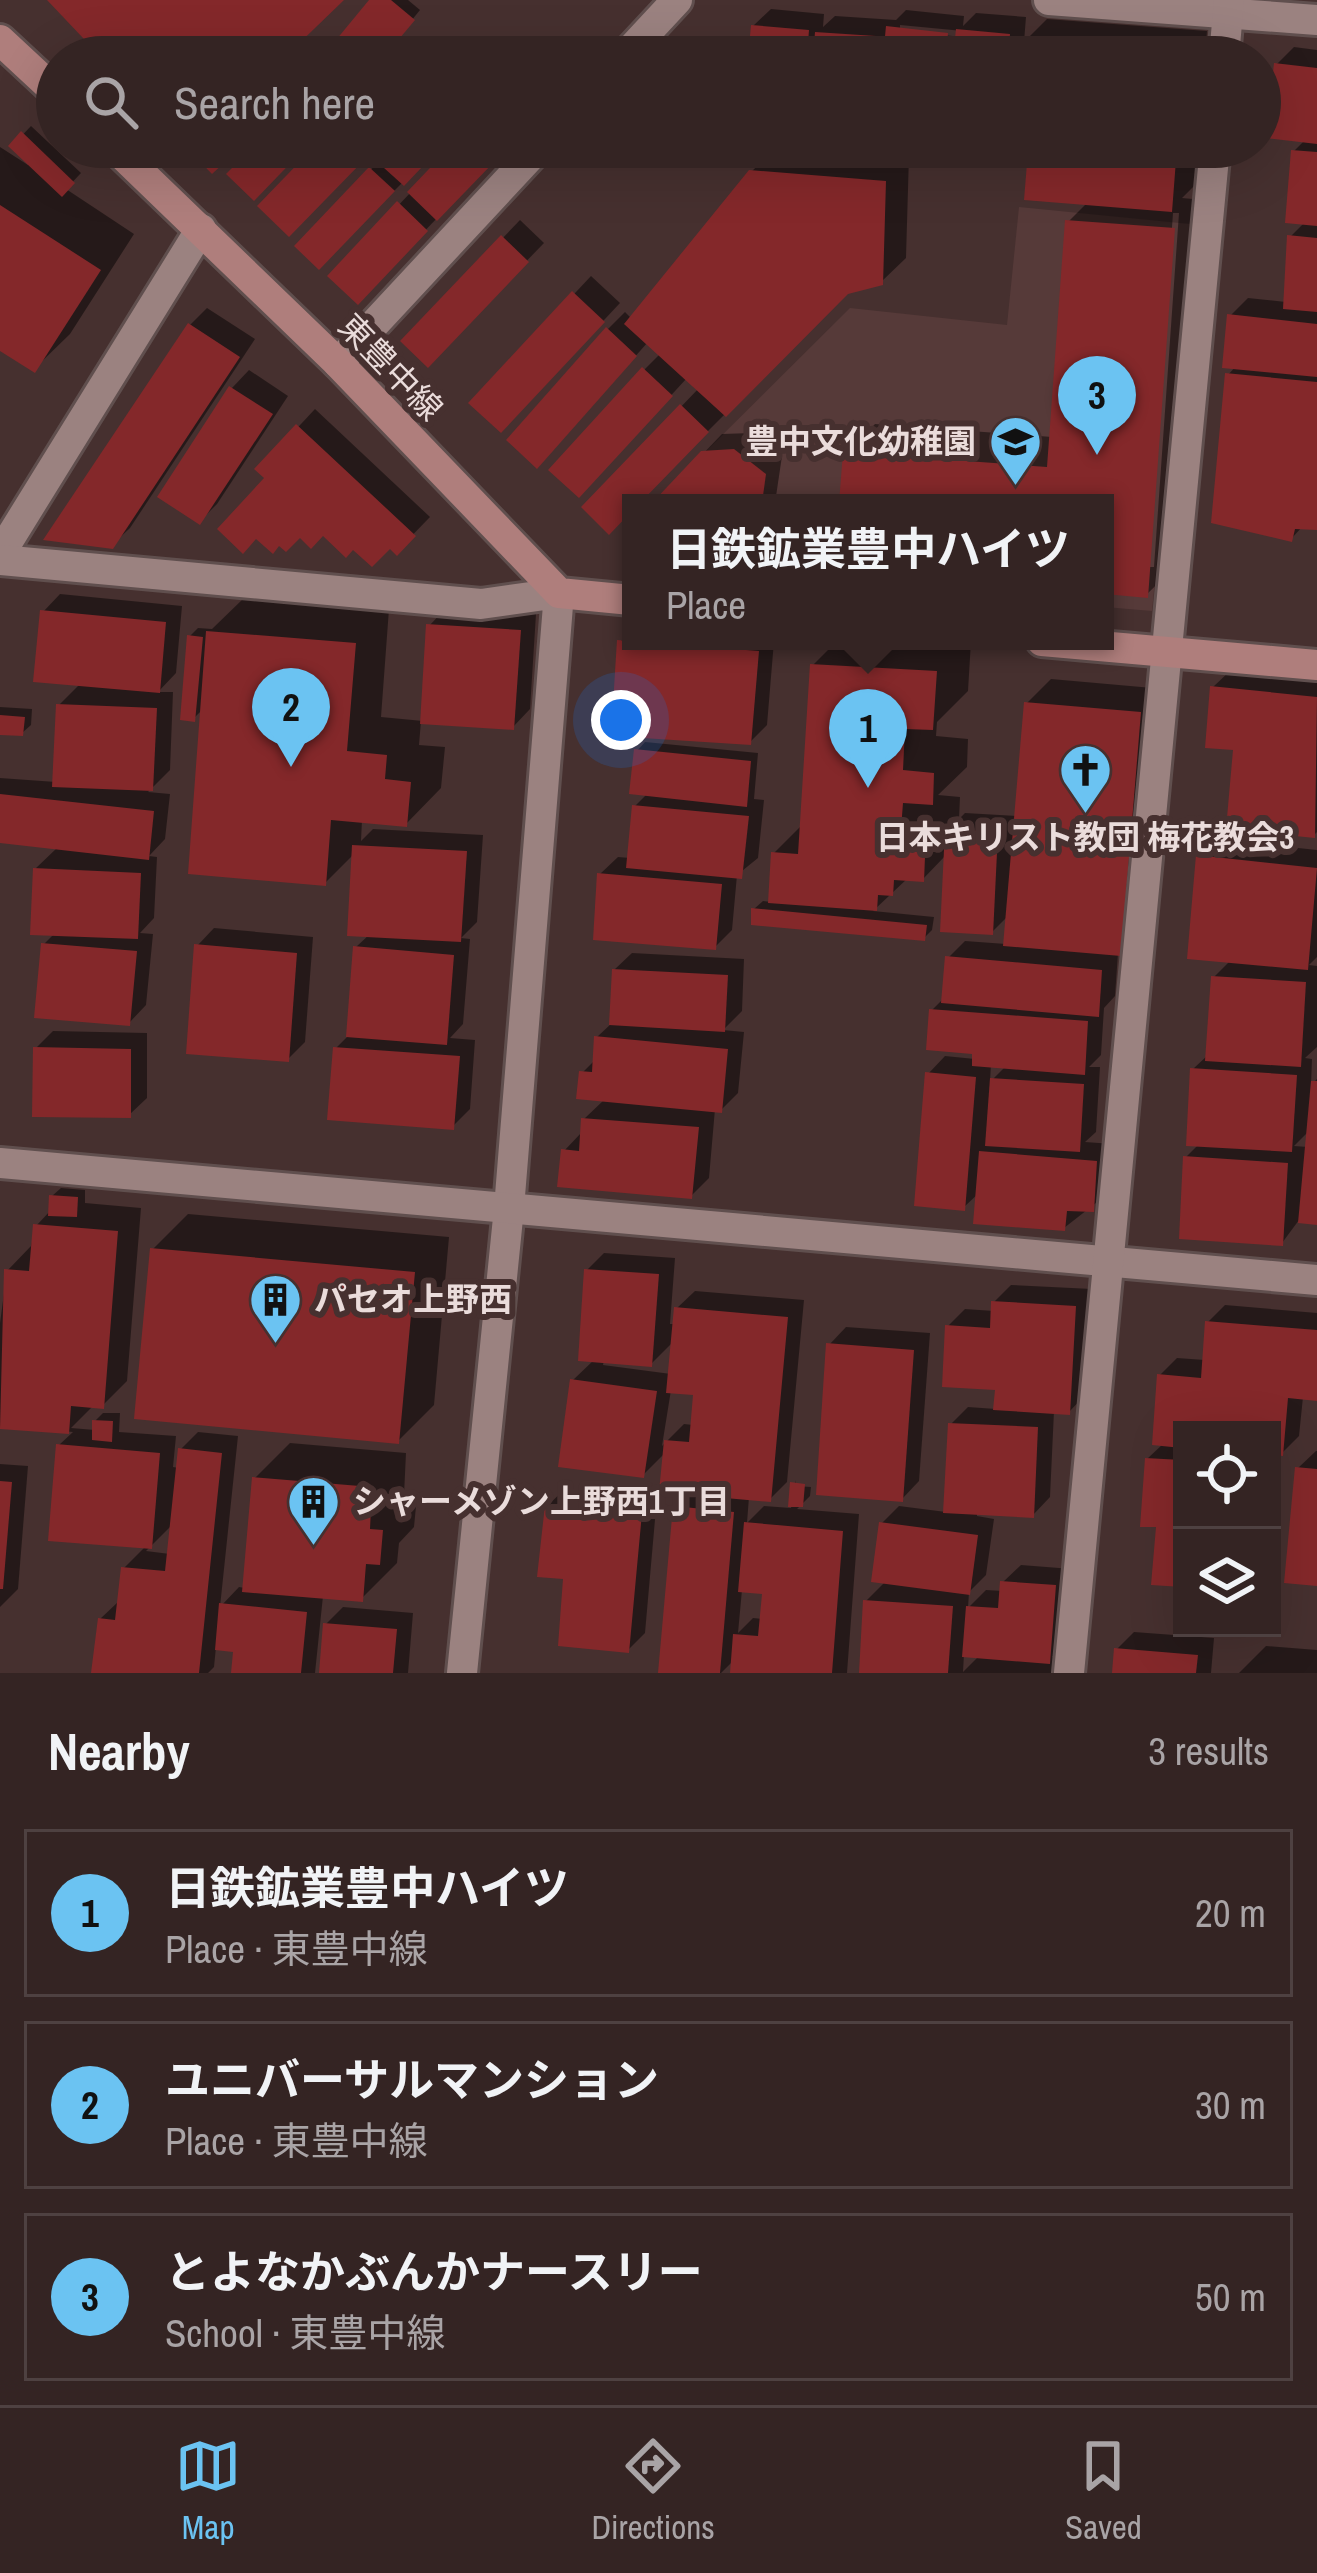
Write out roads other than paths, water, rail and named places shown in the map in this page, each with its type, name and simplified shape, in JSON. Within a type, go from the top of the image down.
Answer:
[{"type":"street","points":[[644,36],[677,0]]},
{"type":"street","points":[[1049,0],[1228,7],[1317,20]]},
{"type":"street","points":[[0,40],[36,74]]},
{"type":"street","name":"東豊中線","points":[[136,168],[338,363],[559,592]]},
{"type":"street","points":[[338,363],[519,168]]},
{"type":"street","points":[[1070,1673],[1213,168]]},
{"type":"street","points":[[201,229],[0,557],[481,604],[559,592],[622,599]]},
{"type":"street","points":[[462,1673],[509,1208],[559,592]]},
{"type":"street","points":[[1114,648],[1317,664]]},
{"type":"street","points":[[0,1163],[1317,1280]]},
{"type":"place","name":"とよなかぶんかナースリー","points":[[1097,455]]},
{"type":"place","name":"豊中文化幼稚園","points":[[1015,487]]},
{"type":"place","name":"ユニバーサルマンション","points":[[291,767]]},
{"type":"place","name":"日鉄鉱業豊中ハイツ","points":[[868,788]]},
{"type":"place","name":"日本キリスト教団 梅花教会3","points":[[1085,816]]},
{"type":"place","name":"パセオ上野西","points":[[275,1345]]},
{"type":"place","name":"シャーメゾン上野西1丁目","points":[[314,1547]]}]
